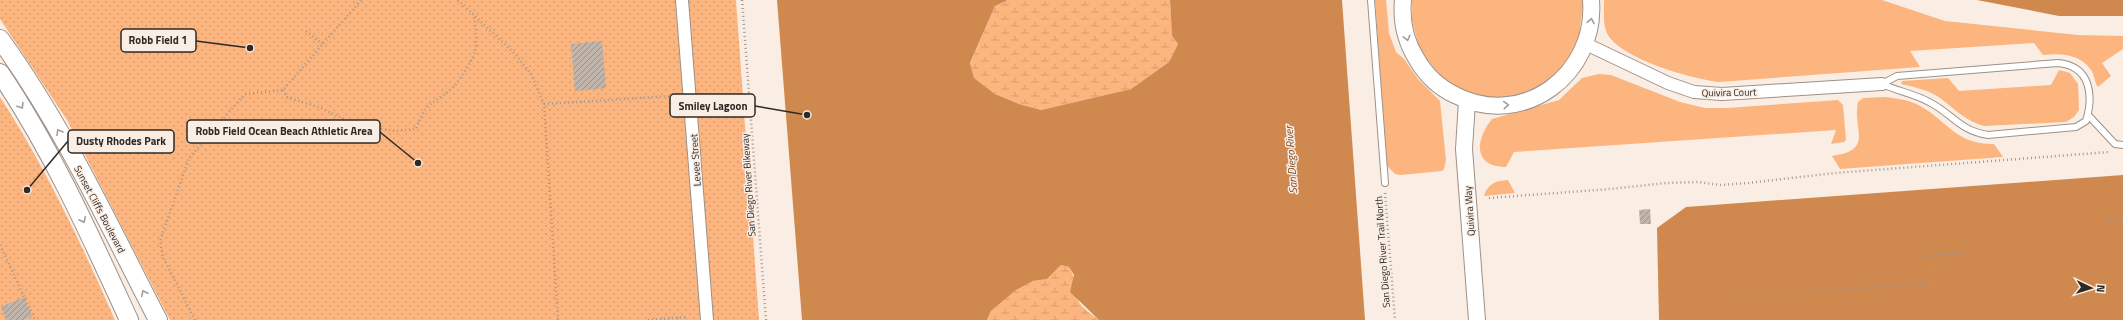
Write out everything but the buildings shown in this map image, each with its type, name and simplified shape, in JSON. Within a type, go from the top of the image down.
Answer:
[{"type":"main road","name":"Sunset Cliffs Boulevard","points":[[0,39],[37,94],[64,140],[158,320]]},
{"type":"main road","name":"Sunset Cliffs Boulevard","points":[[0,73],[35,127],[62,177],[129,320]]},
{"type":"street","name":"Levee Street","points":[[682,0],[707,320]]},
{"type":"street","points":[[1401,5],[1408,43],[1421,68],[1442,88],[1467,101],[1491,106],[1509,105],[1538,96],[1559,83],[1575,65],[1586,44],[1592,16],[1591,0]]},
{"type":"street","name":"Quivira Court","points":[[1586,44],[1668,83],[1694,92],[1722,94],[1882,84]]},
{"type":"street","name":"Quivira Way","points":[[1467,101],[1464,148],[1477,320]]},
{"type":"lane","points":[[1371,0],[1385,183]]},
{"type":"lane","points":[[2058,63],[2068,64],[2078,69],[2085,78],[2090,92],[2088,115],[2086,121],[2076,127],[1988,135],[1974,132],[1962,126],[1930,102],[1882,84],[1897,76],[2058,63]]},
{"type":"lane","points":[[2088,115],[2115,144],[2123,145]]},
{"type":"path","points":[[195,320],[163,257],[160,241],[190,158],[245,94],[283,90],[361,0]]},
{"type":"path","points":[[458,0],[515,54],[531,74],[544,104],[558,320]]},
{"type":"path","name":"San Diego River Bikeway","points":[[742,0],[766,320]]},
{"type":"path","points":[[283,90],[287,97],[321,108],[354,124],[394,131],[416,129],[423,111],[434,99],[450,90],[461,76],[475,52],[474,15]]},
{"type":"path","points":[[306,31],[322,44]]},
{"type":"path","points":[[544,104],[670,96]]},
{"type":"path","points":[[1489,198],[1610,190],[1666,183],[1698,182],[1720,185],[1748,183],[1835,173],[2111,152]]},
{"type":"path","points":[[2123,175],[2123,181]]},
{"type":"path","name":"San Diego River Trail North","points":[[1385,183],[1395,320]]},
{"type":"path","points":[[2110,221],[2123,220]]},
{"type":"path","points":[[0,245],[35,320]]},
{"type":"path","points":[[1931,320],[1928,256],[1966,252]]},
{"type":"path","points":[[1929,270],[1966,268]]},
{"type":"path","points":[[1700,320],[1700,301],[1929,283]]},
{"type":"path","points":[[648,320],[686,317]]},
{"type":"green space","points":[[0,0],[736,0],[759,320],[170,320],[67,120],[0,19]]},
{"type":"green space","points":[[1008,0],[1170,0],[1172,36],[1178,44],[1169,62],[1131,89],[1041,110],[1019,104],[995,94],[974,78],[970,64],[995,6]]},
{"type":"green space","points":[[1375,0],[1386,0],[1389,33],[1396,52],[1404,59],[1418,79],[1440,101],[1446,160],[1442,171],[1400,175],[1395,174],[1387,166]]},
{"type":"green space","points":[[1412,0],[1582,0],[1583,5],[1578,43],[1563,68],[1550,81],[1524,95],[1508,99],[1473,96],[1444,80],[1420,51],[1412,21]]},
{"type":"green space","points":[[1604,0],[1882,0],[1945,21],[2078,35],[2123,36],[2123,49],[2102,63],[2111,76],[2098,87],[2092,72],[2087,65],[2070,56],[2057,54],[2043,55],[2034,43],[1910,51],[1920,67],[1719,82],[1691,77],[1656,66],[1624,50],[1613,41],[1606,31],[1604,20]]},
{"type":"green space","points":[[2059,70],[2070,73],[2078,84],[2079,110],[2074,117],[2066,122],[1984,126],[1966,118],[1931,93],[1901,84],[1902,81],[1948,78],[1959,91],[2051,85]]},
{"type":"green space","points":[[1599,74],[1611,75],[1680,102],[1705,108],[1727,108],[1838,100],[1843,105],[1846,140],[1844,142],[1831,144],[1836,130],[1514,152],[1506,167],[1495,166],[1483,157],[1480,151],[1480,143],[1486,127],[1492,119],[1559,100],[1582,78]]},
{"type":"green space","points":[[0,97],[48,178],[115,320],[0,320]]},
{"type":"green space","points":[[1884,97],[1914,103],[1934,115],[1959,135],[1980,143],[1994,144],[2003,157],[1840,169],[1832,156],[1845,153],[1853,149],[1858,144],[1858,102],[1863,98]]},
{"type":"green space","points":[[1508,180],[1515,193],[1484,196],[1490,185]]},
{"type":"green space","points":[[1061,265],[1069,267],[1074,279],[1078,300],[1084,309],[1099,320],[987,320],[991,311],[1016,290],[1033,281],[1047,279]]},
{"type":"water","name":"San Diego River","points":[[777,0],[1008,0],[995,6],[970,63],[974,78],[995,94],[1019,104],[1041,110],[1131,89],[1169,62],[1178,44],[1172,36],[1170,0],[1342,0],[1365,320],[1099,320],[1070,292],[1074,275],[1069,267],[1061,265],[1047,279],[1033,281],[1016,290],[991,311],[987,320],[802,320]]},
{"type":"water","points":[[1977,0],[2123,0],[2123,16],[2059,16]]},
{"type":"water","points":[[2123,175],[2123,320],[1659,320],[1657,228],[1686,207]]},
{"type":"place","name":"Robb Field 1","points":[[250,48]]},
{"type":"place","name":"Smiley Lagoon","points":[[807,115]]},
{"type":"place","name":"Robb Field Ocean Beach Athletic Area","points":[[418,163]]},
{"type":"place","name":"Dusty Rhodes Park","points":[[27,190]]}]
